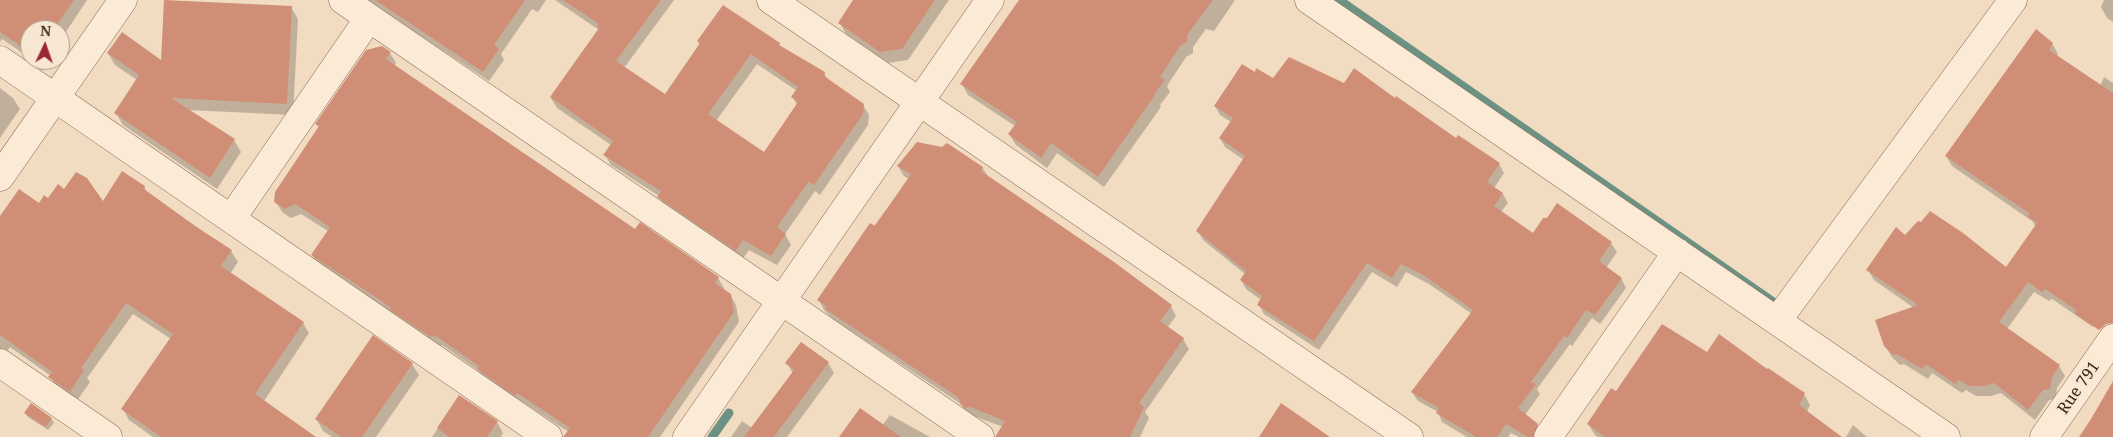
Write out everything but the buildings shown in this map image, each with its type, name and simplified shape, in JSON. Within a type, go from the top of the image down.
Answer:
[{"type":"street","points":[[0,177],[123,0]]},
{"type":"street","points":[[344,0],[980,437]]},
{"type":"street","points":[[771,0],[1409,437]]},
{"type":"street","points":[[687,437],[990,0]]},
{"type":"street","points":[[1309,0],[1946,437]]},
{"type":"street","points":[[1777,321],[2013,0]]},
{"type":"street","points":[[232,220],[370,18]]},
{"type":"street","points":[[0,60],[548,437]]},
{"type":"street","points":[[1548,437],[1676,252]]},
{"type":"street","name":"Rue 791","points":[[2044,437],[2113,338]]},
{"type":"street","points":[[0,363],[108,437]]},
{"type":"waterway","points":[[1339,0],[1776,304]]},
{"type":"waterway","points":[[712,437],[729,413]]}]
